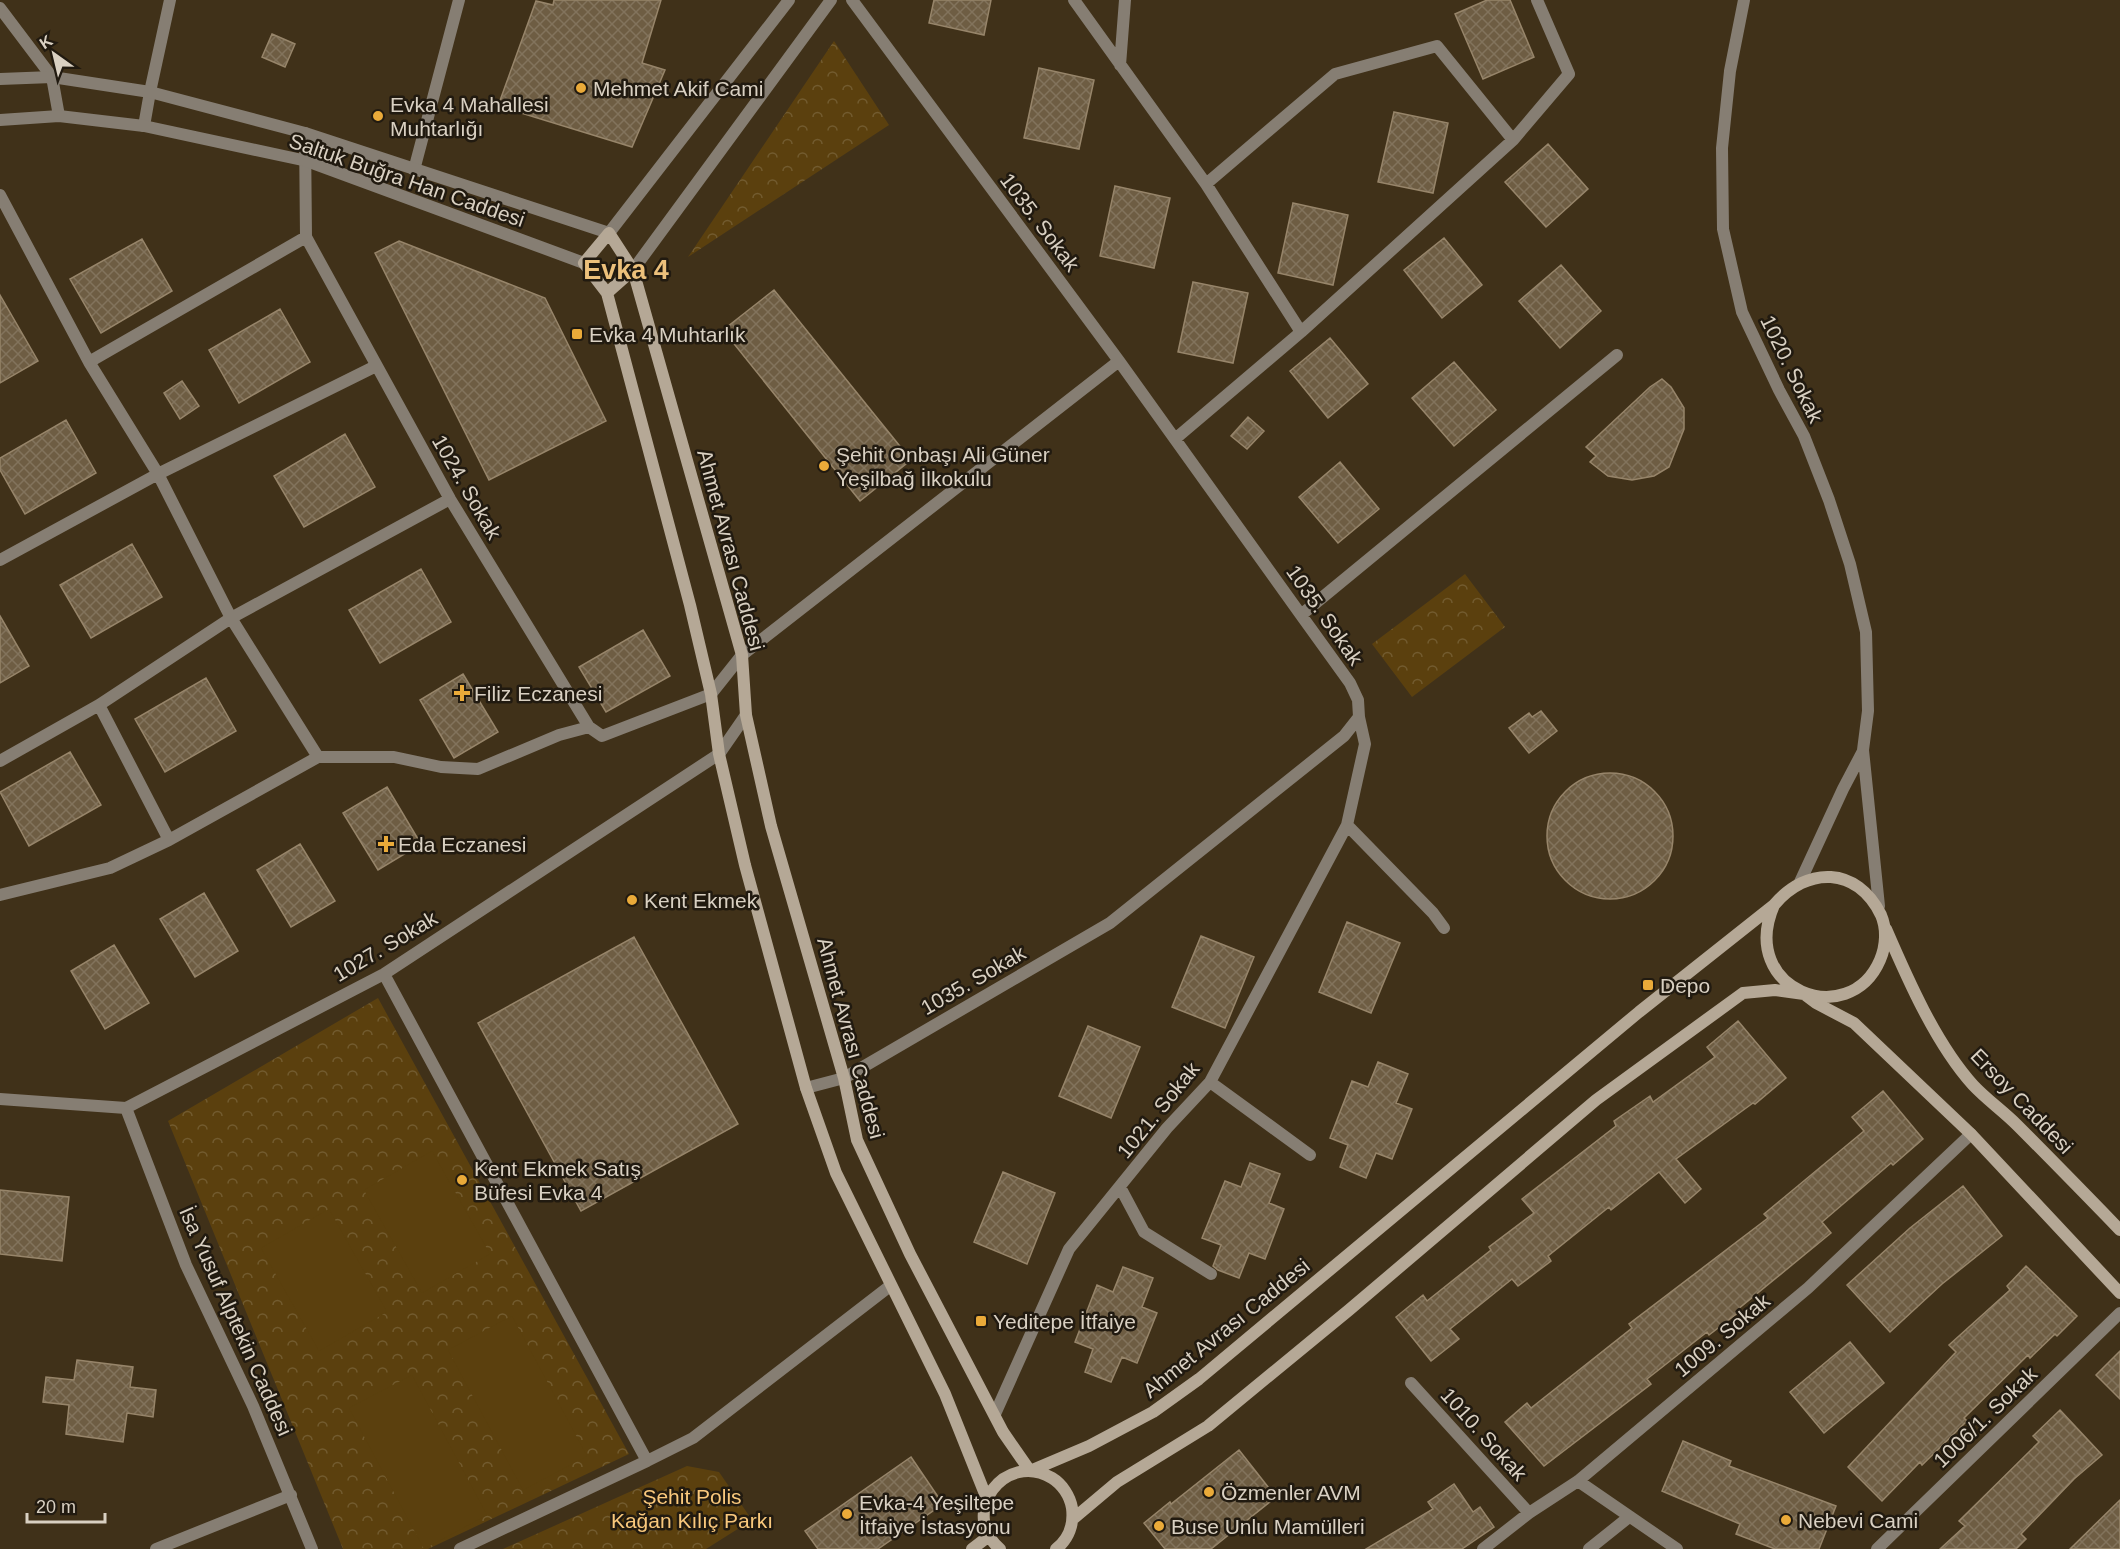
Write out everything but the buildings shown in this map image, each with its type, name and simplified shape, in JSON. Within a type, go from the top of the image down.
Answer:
[{"type":"main road","points":[[608,293],[633,270],[609,233],[584,263],[608,293],[690,605],[711,694],[719,754],[745,865],[806,1088],[836,1173],[945,1394],[987,1498]]},
{"type":"main road","name":"Ahmet Avrası Caddesi","points":[[633,270],[742,655],[746,715],[771,826],[844,1078],[857,1140],[909,1254],[1003,1432],[1030,1471],[1089,1446],[1153,1412],[1199,1379],[1640,1012],[1774,905],[1785,892],[1800,882]]},
{"type":"main road","points":[[1800,882],[1820,877],[1840,879],[1859,887],[1874,902],[1883,921]]},
{"type":"main road","name":"Ahmet Avrası Caddesi","points":[[1774,905],[1767,919],[1766,950],[1779,976],[1816,1003],[1854,1023],[1971,1134]]},
{"type":"main road","points":[[1879,906],[1883,921]]},
{"type":"main road","name":"Ahmet Avrası Caddesi","points":[[1073,1519],[1117,1482],[1208,1426],[1349,1310],[1596,1100],[1703,1020],[1743,993],[1775,990],[1820,997],[1837,996],[1853,990],[1866,981],[1876,968],[1883,953],[1885,937],[1883,921]]},
{"type":"main road","name":"Ersoy Caddesi","points":[[1883,921],[1902,966],[1947,1050],[1973,1084],[2015,1123],[2120,1230]]},
{"type":"main road","points":[[1971,1134],[2120,1293]]},
{"type":"main road","points":[[1000,1549],[989,1536],[985,1524],[984,1512],[987,1498],[1004,1478],[1017,1472],[1030,1471],[1044,1474],[1057,1481],[1069,1498],[1073,1519],[1069,1533],[1056,1549]]},
{"type":"main road","points":[[972,1549],[989,1536]]},
{"type":"street","points":[[144,126],[170,0]]},
{"type":"street","points":[[414,170],[459,0]]},
{"type":"street","points":[[609,233],[789,0]]},
{"type":"street","points":[[633,270],[831,0]]},
{"type":"street","name":"1035. Sokak","points":[[806,1088],[844,1078],[1110,923],[1344,736],[1359,717],[1358,700],[1350,683],[1119,361],[852,0]]},
{"type":"street","points":[[1074,0],[1206,184],[1301,332]]},
{"type":"street","points":[[1120,65],[1125,0]]},
{"type":"street","points":[[1175,439],[1301,332],[1513,140],[1569,74],[1537,0]]},
{"type":"street","name":"1020. Sokak","points":[[1744,0],[1731,71],[1722,148],[1723,229],[1742,312],[1804,436],[1829,500],[1850,564],[1866,632],[1868,711],[1863,750],[1879,906]]},
{"type":"street","points":[[0,8],[52,77],[59,116]]},
{"type":"street","points":[[1206,184],[1335,74],[1437,46],[1513,140]]},
{"type":"street","name":"Saltuk Buğra Han Caddesi","points":[[0,79],[52,77],[150,92],[305,133],[609,233]]},
{"type":"street","name":"Saltuk Buğra Han Caddesi","points":[[0,120],[59,116],[144,126],[307,161],[584,263]]},
{"type":"street","name":"1024. Sokak","points":[[305,133],[306,237],[450,499],[589,727]]},
{"type":"street","points":[[0,195],[89,362],[158,474],[231,618],[318,758]]},
{"type":"street","points":[[89,362],[306,237]]},
{"type":"street","points":[[1301,615],[1617,355]]},
{"type":"street","points":[[0,895],[110,868],[169,840],[318,758],[394,757],[441,767],[478,769],[559,735],[589,727],[602,736],[711,694],[742,655],[1119,361]]},
{"type":"street","points":[[0,560],[158,474],[376,366]]},
{"type":"street","points":[[0,761],[99,705],[231,618],[450,499]]},
{"type":"street","points":[[99,705],[169,840]]},
{"type":"street","name":"1027. Sokak","points":[[126,1108],[384,974],[719,754],[746,715]]},
{"type":"street","name":"1021. Sokak","points":[[995,1414],[1069,1249],[1167,1128],[1210,1082],[1347,825],[1365,744],[1359,717]]},
{"type":"street","name":"1020. Sokak","points":[[1800,882],[1863,750]]},
{"type":"street","points":[[1347,825],[1433,913],[1444,928]]},
{"type":"street","points":[[384,974],[647,1461]]},
{"type":"street","points":[[1210,1082],[1310,1155]]},
{"type":"street","points":[[0,1099],[126,1108]]},
{"type":"street","name":"İsa Yusuf Alptekin Caddesi","points":[[126,1108],[186,1265],[253,1407],[312,1549]]},
{"type":"street","name":"1009. Sokak","points":[[1483,1549],[1529,1513],[1578,1481],[1808,1288],[1971,1134]]},
{"type":"street","points":[[1120,1187],[1144,1232],[1211,1274]]},
{"type":"street","points":[[460,1549],[693,1438],[890,1286]]},
{"type":"street","name":"1006/1. Sokak","points":[[1877,1549],[2120,1313]]},
{"type":"street","name":"1010. Sokak","points":[[1411,1383],[1529,1513]]},
{"type":"street","points":[[1578,1481],[1677,1549]]},
{"type":"street","points":[[156,1549],[291,1495]]},
{"type":"street","points":[[1589,1549],[1629,1517]]},
{"type":"green space","points":[[834,41],[889,125],[688,257]]},
{"type":"green space","points":[[1465,574],[1505,627],[1412,697],[1372,644]]},
{"type":"green space","points":[[378,998],[629,1454],[428,1549],[343,1549],[168,1121]]},
{"type":"green space","points":[[432,1151],[490,1254],[422,1293],[364,1190]]},
{"type":"green space","points":[[329,1209],[387,1312],[319,1351],[261,1248]]},
{"type":"green space","points":[[512,1316],[587,1456],[523,1490],[448,1350]]},
{"type":"green space","points":[[412,1375],[487,1515],[424,1549],[349,1408]]},
{"type":"green space","name":"Şehit Polis Kağan Kılıç Parkı","points":[[687,1466],[719,1472],[752,1520],[706,1549],[503,1549]]},
{"type":"place","name":"Mehmet Akif Cami","points":[[581,88]]},
{"type":"place","name":"Evka 4 Mahallesi Muhtarlığı","points":[[378,116]]},
{"type":"place","name":"Evka 4 Muhtarlık","points":[[577,334]]},
{"type":"place","name":"Şehit Onbaşı Ali Güner Yeşilbağ İlkokulu","points":[[824,466]]},
{"type":"place","name":"Filiz Eczanesi","points":[[462,693]]},
{"type":"place","name":"Eda Eczanesi","points":[[386,844]]},
{"type":"place","name":"Kent Ekmek","points":[[632,900]]},
{"type":"place","name":"Depo","points":[[1648,985]]},
{"type":"place","name":"Kent Ekmek Satış Büfesi Evka 4","points":[[462,1180]]},
{"type":"place","name":"Yeditepe İtfaiye","points":[[981,1321]]},
{"type":"place","name":"Özmenler AVM","points":[[1209,1492]]},
{"type":"place","name":"Evka-4 Yeşiltepe İtfaiye İstasyonu","points":[[847,1514]]},
{"type":"place","name":"Nebevi Cami","points":[[1786,1520]]},
{"type":"place","name":"Buse Unlu Mamülleri","points":[[1159,1526]]},
{"type":"district","name":"Evka 4","points":[[626,270]]}]
